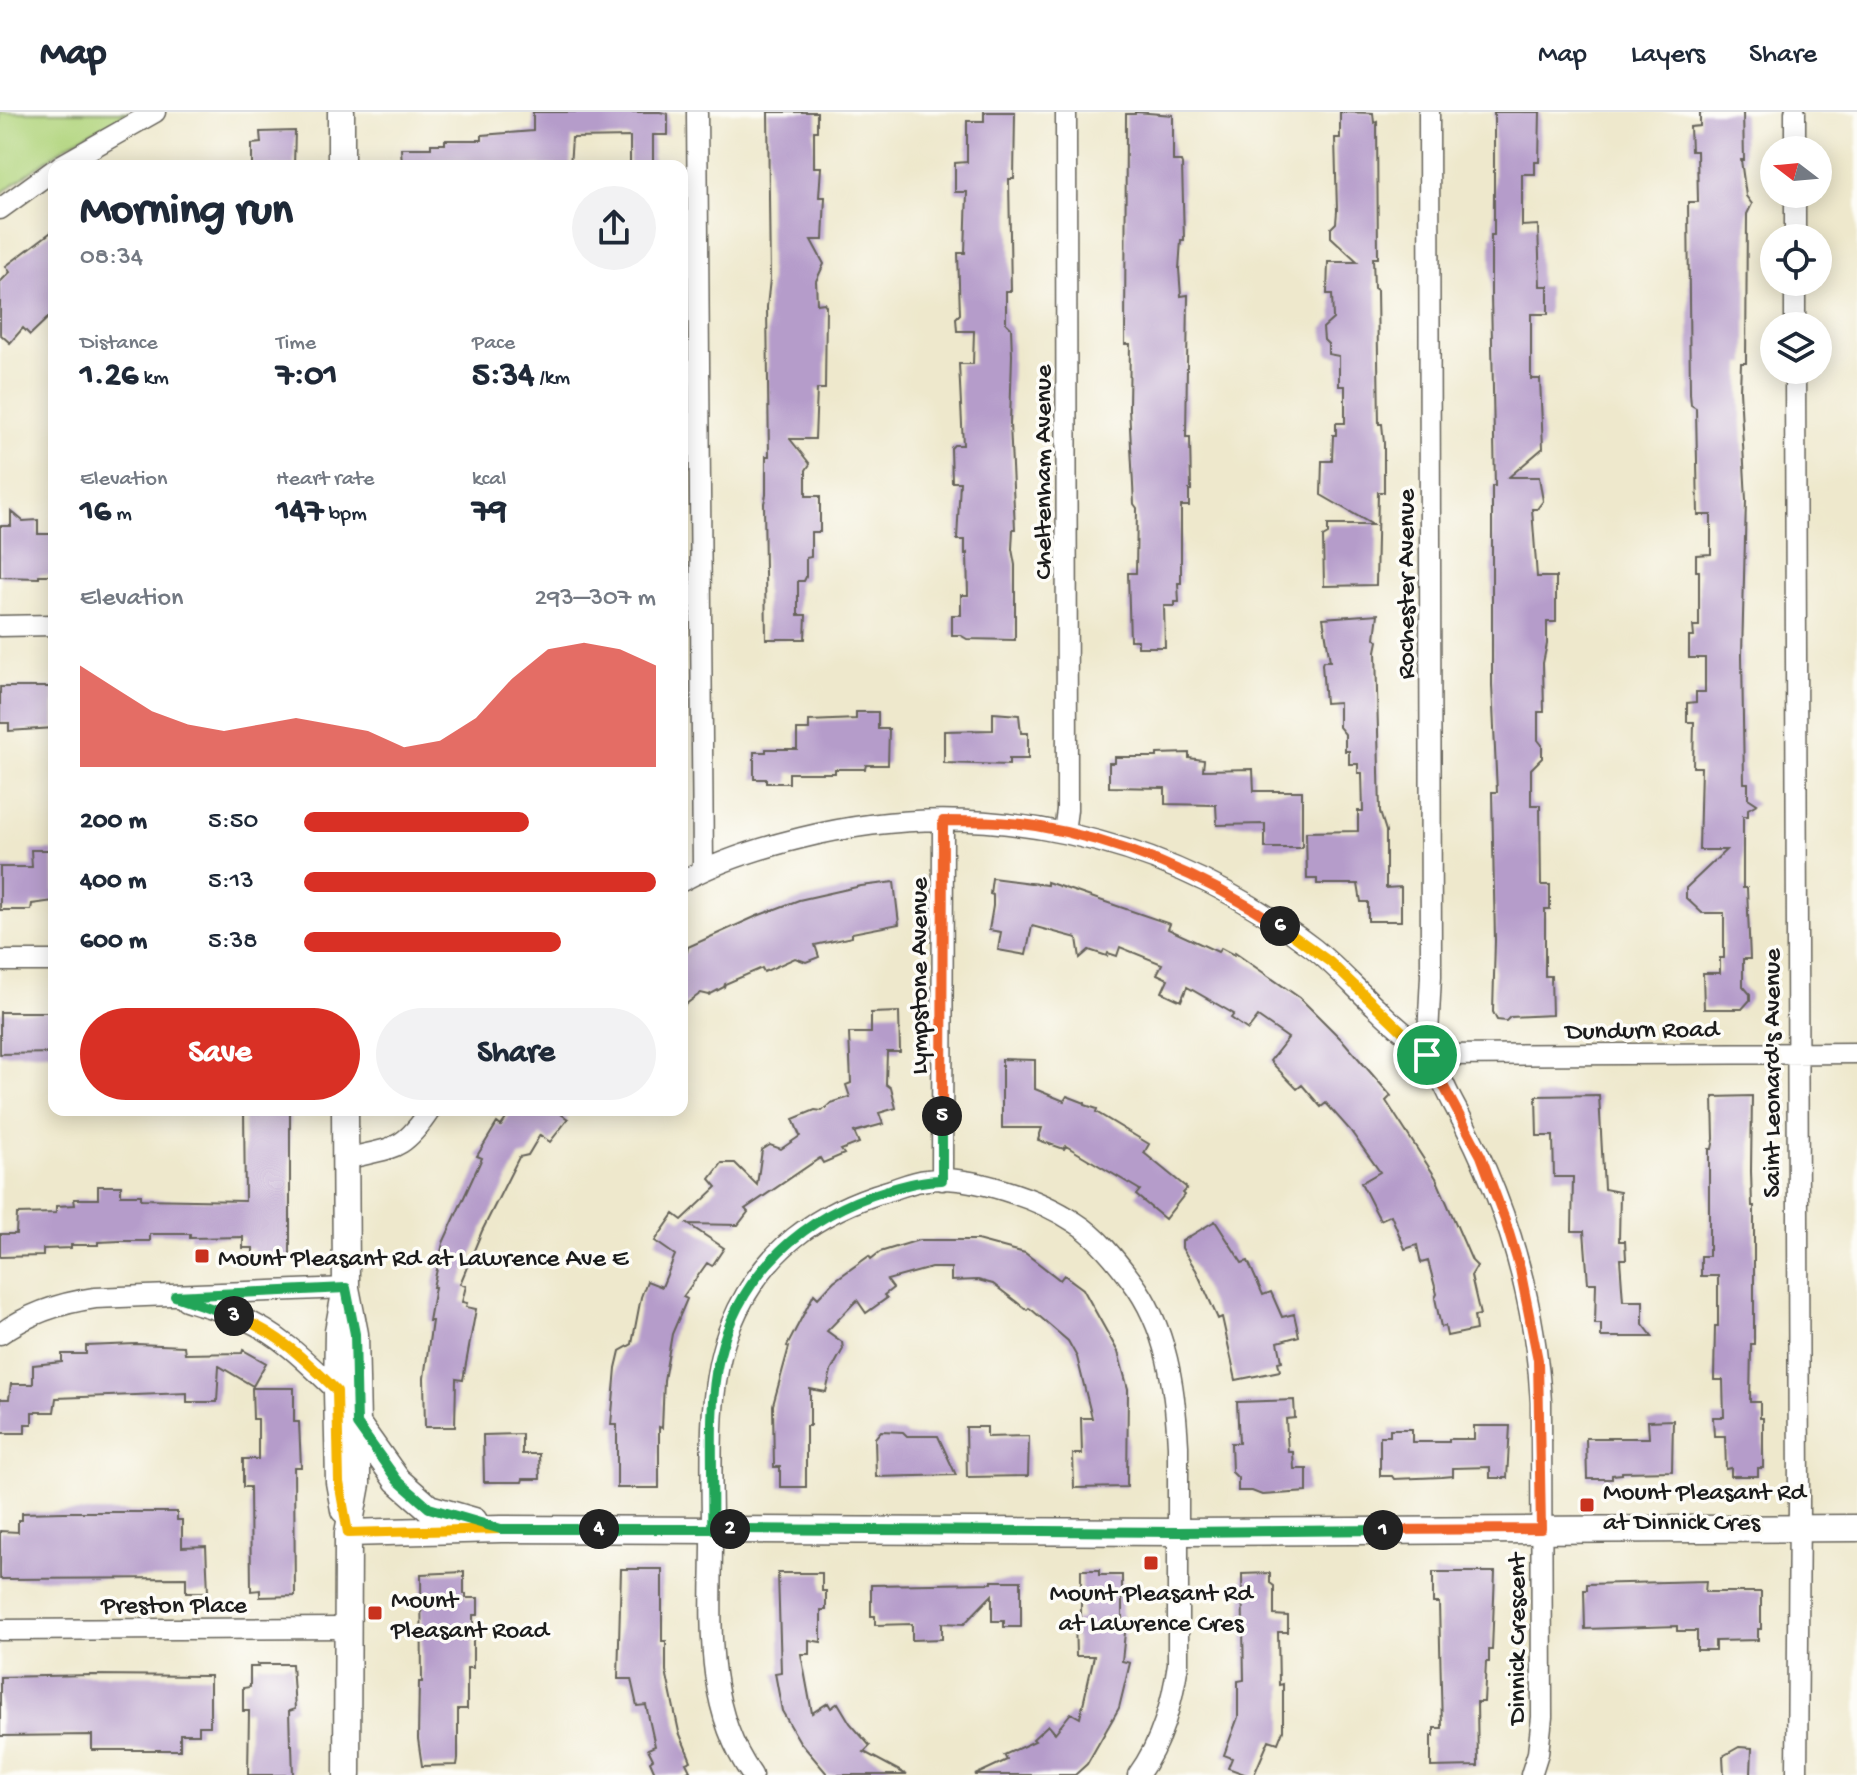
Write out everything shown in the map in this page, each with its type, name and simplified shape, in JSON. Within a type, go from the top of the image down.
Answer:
[{"type":"main road","points":[[341,112],[341,160]]},
{"type":"main road","points":[[345,1116],[346,1288],[338,1331],[337,1391],[339,1482],[348,1533],[347,1775]]},
{"type":"main road","points":[[346,1288],[355,1334],[357,1424],[357,1484],[348,1533]]},
{"type":"main road","points":[[357,1424],[397,1480],[429,1508],[501,1529]]},
{"type":"main road","points":[[348,1533],[501,1529],[1179,1532],[1857,1528]]},
{"type":"street","points":[[71,160],[155,112]]},
{"type":"street","points":[[697,112],[703,869]]},
{"type":"street","name":"Cheltenham Avenue","points":[[1064,832],[1067,810],[1066,112]]},
{"type":"street","name":"Rochester Avenue","points":[[1427,1055],[1431,976],[1429,112]]},
{"type":"street","points":[[1795,112],[1795,136]]},
{"type":"street","points":[[0,209],[48,174]]},
{"type":"street","name":"Saint Leonard's Avenue","points":[[1795,384],[1797,1775]]},
{"type":"street","points":[[0,626],[48,625]]},
{"type":"street","name":"Dinnick Crescent","points":[[688,878],[703,869],[777,844],[859,825],[943,821],[1019,824],[1064,832],[1116,846],[1184,871],[1263,914],[1330,962],[1427,1055],[1481,1156],[1505,1220],[1520,1269],[1538,1360],[1542,1717],[1538,1753],[1531,1775]]},
{"type":"street","name":"Lympstone Avenue","points":[[942,1180],[943,821]]},
{"type":"street","points":[[0,961],[48,961]]},
{"type":"street","name":"Dundurn Road","points":[[1427,1055],[1857,1053]]},
{"type":"street","points":[[346,1159],[399,1146],[414,1134],[426,1116]]},
{"type":"street","points":[[752,1775],[728,1732],[718,1693],[711,1620],[715,1384],[724,1342],[745,1297],[789,1240],[814,1222],[866,1197],[927,1180],[970,1183],[1011,1193],[1077,1223],[1132,1281],[1158,1330],[1167,1358],[1176,1413],[1178,1664],[1173,1699],[1160,1735],[1138,1775]]},
{"type":"street","points":[[0,1334],[29,1316],[66,1302],[95,1298],[346,1288]]},
{"type":"street","points":[[175,1296],[242,1319],[272,1334],[308,1362],[337,1391]]},
{"type":"street","name":"Preston Place","points":[[0,1630],[348,1628]]},
{"type":"green space","points":[[0,112],[129,112],[69,144],[0,194]]},
{"type":"building","points":[[533,112],[668,114],[668,135],[653,135],[653,160],[630,160],[630,137],[572,138],[570,160],[402,160],[401,148],[431,148],[431,144],[445,144],[445,140],[482,140],[482,135],[533,131]]},
{"type":"building","points":[[768,112],[817,112],[814,167],[821,167],[819,197],[825,197],[823,240],[811,240],[824,264],[816,281],[817,304],[824,303],[826,306],[825,389],[817,389],[815,439],[790,439],[810,464],[806,470],[806,496],[820,496],[820,532],[811,532],[811,557],[806,558],[806,577],[804,581],[798,581],[798,615],[806,615],[805,639],[766,639],[764,503],[766,456],[769,456],[767,307],[770,279]]},
{"type":"building","points":[[984,112],[1015,112],[1014,179],[1009,179],[1011,291],[1006,291],[1006,323],[1011,328],[1012,355],[1010,424],[1015,529],[1012,549],[1015,565],[1015,640],[967,639],[952,635],[952,615],[961,615],[961,595],[968,595],[965,540],[957,540],[960,482],[952,482],[951,448],[963,445],[959,364],[973,364],[974,331],[957,331],[956,318],[960,314],[958,253],[965,253],[967,192],[955,192],[955,163],[967,162],[967,121],[984,121]]},
{"type":"building","points":[[1340,112],[1373,113],[1374,123],[1377,122],[1378,258],[1373,258],[1374,288],[1377,290],[1379,424],[1382,424],[1384,443],[1384,492],[1378,492],[1376,585],[1324,586],[1323,537],[1328,534],[1328,525],[1373,525],[1321,495],[1322,461],[1332,461],[1336,423],[1345,423],[1345,386],[1339,386],[1339,356],[1328,354],[1328,344],[1324,340],[1323,328],[1333,319],[1332,294],[1327,294],[1328,262],[1358,262],[1331,237],[1337,211],[1335,138],[1340,138]]},
{"type":"building","points":[[1494,112],[1540,112],[1539,162],[1535,162],[1535,174],[1522,174],[1522,226],[1538,225],[1540,286],[1548,286],[1548,314],[1531,314],[1531,379],[1540,379],[1543,448],[1509,477],[1539,477],[1543,501],[1537,509],[1532,509],[1537,577],[1556,577],[1556,622],[1547,622],[1543,663],[1544,712],[1538,712],[1538,740],[1542,745],[1542,758],[1531,769],[1531,805],[1540,805],[1541,885],[1550,885],[1550,909],[1545,909],[1545,976],[1551,976],[1552,1015],[1510,1017],[1506,1021],[1497,1020],[1493,1012],[1492,792],[1497,792],[1492,685],[1492,486],[1495,486],[1491,235],[1494,235]]},
{"type":"building","points":[[1700,112],[1743,112],[1744,160],[1741,160],[1746,196],[1752,204],[1747,214],[1746,363],[1741,363],[1740,390],[1746,500],[1742,655],[1744,783],[1748,783],[1748,798],[1757,804],[1748,809],[1748,816],[1743,816],[1743,888],[1747,888],[1750,959],[1743,959],[1743,986],[1750,994],[1750,1000],[1742,1009],[1704,1009],[1703,973],[1720,973],[1720,958],[1724,958],[1724,913],[1702,913],[1686,898],[1686,888],[1726,850],[1699,850],[1701,767],[1693,767],[1694,722],[1687,722],[1687,703],[1696,702],[1696,692],[1705,692],[1705,658],[1689,658],[1689,637],[1694,637],[1693,626],[1699,626],[1696,555],[1711,554],[1711,515],[1698,515],[1696,408],[1691,405],[1690,393],[1688,202],[1698,202],[1697,151],[1691,151],[1690,127],[1700,126]]},
{"type":"building","points":[[1126,114],[1173,115],[1173,161],[1181,161],[1182,164],[1184,240],[1181,240],[1179,269],[1181,296],[1188,295],[1186,437],[1190,437],[1191,490],[1189,506],[1181,506],[1179,602],[1175,602],[1175,606],[1164,606],[1165,647],[1138,647],[1138,640],[1130,640],[1128,573],[1136,573],[1137,508],[1134,504],[1129,408],[1130,344],[1125,344]]},
{"type":"building","points":[[295,131],[294,160],[252,160],[252,144],[261,143],[260,132]]},
{"type":"building","points":[[48,234],[48,318],[30,335],[23,328],[10,343],[0,334],[0,282],[10,272],[6,266]]},
{"type":"building","points":[[11,511],[23,521],[38,520],[38,534],[48,534],[48,575],[39,575],[39,578],[0,577],[0,526],[11,526]]},
{"type":"building","points":[[1378,614],[1375,638],[1378,641],[1380,812],[1386,831],[1386,888],[1401,887],[1401,921],[1368,921],[1368,902],[1361,902],[1358,884],[1317,884],[1317,879],[1307,879],[1306,832],[1358,831],[1358,811],[1363,811],[1362,773],[1358,773],[1358,764],[1349,764],[1345,734],[1339,727],[1339,702],[1325,703],[1322,664],[1323,661],[1330,661],[1323,618]]},
{"type":"building","points":[[0,687],[48,687],[48,728],[9,731],[9,723],[0,723]]},
{"type":"building","points":[[856,712],[878,712],[878,729],[889,729],[888,765],[835,769],[835,773],[789,773],[789,783],[766,783],[766,779],[754,779],[754,752],[797,749],[797,730],[809,730],[809,721],[856,719]]},
{"type":"building","points":[[993,713],[1019,715],[1021,733],[1028,733],[1028,759],[1009,759],[1009,765],[944,763],[944,731],[993,730]]},
{"type":"building","points":[[1189,753],[1189,758],[1204,760],[1203,770],[1253,769],[1254,791],[1302,791],[1302,848],[1265,848],[1265,824],[1217,825],[1216,805],[1165,804],[1165,788],[1109,787],[1109,763],[1115,763],[1115,757]]},
{"type":"building","points":[[31,850],[48,850],[48,902],[32,904],[31,910],[0,910],[0,867],[32,867]]},
{"type":"building","points":[[992,878],[1047,885],[1047,882],[1170,924],[1168,929],[1218,952],[1221,948],[1235,953],[1300,998],[1391,1096],[1386,1101],[1436,1178],[1472,1261],[1477,1266],[1471,1276],[1480,1315],[1474,1316],[1476,1330],[1447,1336],[1445,1326],[1441,1327],[1435,1298],[1437,1294],[1428,1261],[1421,1263],[1417,1245],[1405,1249],[1391,1215],[1380,1220],[1361,1183],[1380,1172],[1326,1103],[1321,1107],[1302,1085],[1297,1089],[1270,1061],[1288,1038],[1258,1017],[1248,1030],[1231,1018],[1234,1014],[1187,987],[1181,1001],[1162,992],[1168,979],[1157,974],[1162,964],[1120,947],[1117,956],[1089,950],[1080,958],[1077,938],[1032,926],[1026,955],[998,950],[1001,932],[989,930],[993,906],[993,895],[990,894]]},
{"type":"building","points":[[894,882],[899,924],[852,933],[852,937],[815,945],[819,957],[806,962],[795,958],[764,972],[762,968],[725,984],[709,995],[701,993],[688,1003],[688,947],[799,900]]},
{"type":"building","points":[[0,1012],[48,1012],[48,1053],[0,1054]]},
{"type":"building","points":[[899,1012],[900,1052],[887,1052],[886,1084],[891,1088],[896,1108],[879,1113],[883,1124],[854,1132],[859,1143],[841,1150],[844,1154],[823,1163],[820,1158],[745,1209],[748,1212],[738,1225],[688,1224],[724,1248],[712,1266],[707,1263],[683,1297],[687,1299],[672,1334],[664,1380],[662,1428],[659,1427],[659,1488],[617,1488],[617,1425],[611,1425],[620,1351],[632,1344],[647,1281],[662,1287],[675,1255],[655,1241],[674,1214],[682,1220],[717,1187],[710,1179],[722,1163],[735,1163],[757,1185],[762,1150],[770,1145],[781,1149],[800,1136],[793,1119],[815,1110],[822,1111],[831,1103],[850,1097],[846,1085],[851,1083],[849,1033],[871,1033],[871,1013]]},
{"type":"building","points":[[1002,1059],[1035,1060],[1035,1089],[1064,1101],[1067,1096],[1085,1103],[1149,1144],[1144,1153],[1187,1188],[1165,1219],[1136,1195],[1140,1190],[1066,1146],[1064,1149],[1038,1140],[1042,1128],[1002,1128]]},
{"type":"building","points":[[1599,1095],[1604,1189],[1620,1192],[1619,1241],[1625,1241],[1626,1259],[1620,1259],[1623,1301],[1643,1301],[1643,1324],[1653,1337],[1601,1337],[1601,1324],[1595,1324],[1596,1283],[1588,1283],[1584,1231],[1572,1231],[1573,1177],[1554,1177],[1553,1136],[1537,1136],[1536,1096]]},
{"type":"building","points":[[1752,1096],[1754,1344],[1751,1344],[1750,1402],[1760,1402],[1763,1468],[1758,1468],[1758,1476],[1731,1476],[1731,1468],[1726,1469],[1725,1436],[1714,1436],[1713,1417],[1724,1417],[1723,1380],[1714,1380],[1718,1276],[1701,1276],[1701,1256],[1709,1256],[1709,1149],[1712,1149],[1714,1139],[1713,1097]]},
{"type":"building","points":[[244,1116],[290,1116],[290,1257],[253,1257],[253,1248],[243,1248],[243,1237],[190,1238],[190,1234],[150,1234],[150,1241],[98,1242],[98,1245],[43,1249],[43,1256],[0,1257],[0,1234],[16,1234],[17,1214],[56,1213],[56,1206],[75,1205],[74,1199],[98,1199],[98,1186],[121,1186],[121,1195],[141,1195],[141,1199],[245,1201]]},
{"type":"building","points":[[508,1116],[564,1116],[568,1119],[550,1142],[540,1135],[528,1155],[519,1157],[482,1231],[460,1284],[466,1286],[462,1302],[467,1303],[466,1307],[476,1309],[463,1380],[456,1379],[455,1427],[425,1427],[424,1378],[432,1321],[429,1321],[443,1243],[482,1158],[477,1156],[497,1123],[501,1126]]},
{"type":"building","points":[[1215,1221],[1242,1263],[1248,1261],[1263,1295],[1271,1292],[1282,1317],[1294,1314],[1299,1336],[1278,1342],[1282,1361],[1278,1362],[1280,1371],[1236,1380],[1222,1317],[1218,1319],[1196,1270],[1182,1248],[1182,1241]]},
{"type":"building","points":[[919,1240],[977,1240],[1025,1253],[1060,1280],[1064,1275],[1083,1289],[1118,1352],[1128,1389],[1127,1487],[1074,1488],[1073,1454],[1082,1454],[1081,1418],[1092,1418],[1077,1357],[1068,1341],[1032,1310],[1027,1310],[993,1284],[978,1280],[951,1281],[951,1268],[931,1268],[887,1280],[893,1288],[884,1295],[887,1298],[866,1313],[857,1300],[827,1331],[842,1342],[843,1349],[831,1371],[826,1392],[810,1389],[810,1426],[806,1426],[806,1487],[780,1487],[780,1467],[774,1467],[773,1405],[787,1346],[814,1294],[818,1298],[834,1281],[869,1256],[871,1259],[880,1252]]},
{"type":"building","points":[[86,1346],[184,1346],[185,1354],[242,1353],[243,1350],[266,1363],[253,1386],[219,1366],[217,1402],[187,1402],[187,1393],[56,1398],[54,1412],[32,1412],[32,1424],[25,1424],[25,1433],[0,1433],[0,1399],[9,1399],[11,1384],[33,1384],[33,1365],[62,1362],[62,1354],[86,1354]]},
{"type":"building","points":[[252,1388],[294,1388],[294,1422],[299,1422],[301,1467],[294,1467],[295,1596],[260,1597],[260,1590],[251,1591],[250,1487],[243,1487],[243,1459],[258,1459],[258,1419],[253,1419]]},
{"type":"building","points":[[1294,1400],[1295,1418],[1286,1419],[1288,1452],[1293,1452],[1294,1469],[1307,1469],[1307,1492],[1262,1495],[1238,1491],[1238,1478],[1232,1472],[1231,1443],[1239,1443],[1237,1402]]},
{"type":"building","points":[[1673,1420],[1672,1471],[1622,1472],[1612,1475],[1612,1479],[1587,1479],[1586,1438],[1649,1438],[1648,1421]]},
{"type":"building","points":[[1474,1426],[1510,1426],[1507,1478],[1490,1478],[1490,1467],[1453,1468],[1453,1476],[1442,1477],[1394,1479],[1392,1476],[1380,1476],[1380,1436],[1390,1436],[1390,1429],[1412,1429],[1412,1442],[1449,1442],[1449,1439],[1474,1439]]},
{"type":"building","points":[[966,1427],[987,1427],[987,1437],[1029,1436],[1028,1476],[967,1477]]},
{"type":"building","points":[[881,1431],[903,1432],[907,1436],[938,1436],[956,1475],[876,1477],[875,1438]]},
{"type":"building","points":[[522,1434],[522,1454],[539,1454],[540,1479],[484,1482],[483,1435]]},
{"type":"building","points":[[177,1512],[177,1520],[182,1520],[182,1547],[206,1546],[208,1592],[186,1592],[186,1578],[0,1579],[0,1531],[18,1532],[18,1520],[22,1520],[22,1513]]},
{"type":"building","points":[[621,1569],[662,1569],[662,1641],[666,1641],[666,1671],[679,1732],[691,1761],[686,1763],[690,1771],[680,1775],[656,1775],[648,1749],[655,1746],[646,1705],[637,1706],[631,1679],[618,1679]]},
{"type":"building","points":[[1081,1570],[1099,1570],[1099,1575],[1122,1575],[1122,1619],[1126,1623],[1122,1661],[1130,1663],[1119,1708],[1087,1764],[1075,1775],[975,1775],[1007,1760],[1004,1755],[1035,1741],[1033,1739],[1048,1725],[1055,1733],[1071,1713],[1080,1718],[1094,1656],[1076,1656],[1075,1619],[1081,1619]]},
{"type":"building","points":[[464,1572],[464,1594],[466,1598],[478,1598],[478,1615],[473,1615],[473,1668],[467,1668],[467,1709],[458,1709],[457,1765],[422,1766],[418,1739],[419,1682],[422,1682],[421,1574]]},
{"type":"building","points":[[1433,1572],[1495,1572],[1492,1650],[1489,1650],[1489,1662],[1486,1662],[1484,1702],[1477,1702],[1478,1766],[1431,1767],[1431,1736],[1434,1736],[1434,1728],[1442,1728],[1439,1603],[1433,1603]]},
{"type":"building","points":[[778,1573],[822,1573],[826,1610],[821,1610],[821,1642],[809,1640],[809,1654],[801,1654],[812,1713],[828,1703],[831,1708],[838,1703],[870,1746],[864,1752],[907,1775],[828,1775],[800,1742],[782,1711],[775,1673],[781,1672]]},
{"type":"building","points":[[1270,1573],[1270,1583],[1274,1586],[1274,1615],[1288,1616],[1288,1632],[1278,1632],[1283,1730],[1278,1743],[1269,1740],[1254,1775],[1247,1775],[1228,1768],[1232,1758],[1224,1755],[1238,1717],[1238,1681],[1244,1680],[1242,1574]]},
{"type":"building","points":[[1021,1581],[1021,1627],[1004,1627],[1004,1621],[992,1621],[992,1595],[964,1624],[942,1623],[942,1639],[912,1640],[912,1624],[875,1625],[875,1616],[871,1616],[871,1585]]},
{"type":"building","points":[[1706,1581],[1705,1592],[1761,1592],[1758,1640],[1715,1641],[1715,1650],[1697,1650],[1697,1631],[1677,1631],[1677,1626],[1585,1629],[1584,1590],[1587,1590],[1587,1584]]},
{"type":"building","points":[[257,1664],[292,1664],[295,1709],[289,1711],[293,1775],[248,1775],[249,1711],[243,1711],[243,1688],[250,1687],[250,1667],[258,1667]]},
{"type":"building","points":[[210,1676],[210,1726],[199,1726],[199,1734],[180,1734],[180,1750],[92,1750],[92,1735],[0,1736],[0,1677]]},
{"type":"building","points":[[1739,1747],[1752,1748],[1751,1775],[1724,1775],[1723,1756]]},
{"type":"place","name":"Mount Pleasant Rd at Lawrence Ave E","points":[[202,1256]]},
{"type":"place","name":"Mount Pleasant Rd at Dinnick Cres","points":[[1587,1505]]},
{"type":"place","name":"Mount Pleasant Rd at Lawrence Cres","points":[[1151,1563]]},
{"type":"place","name":"Mount Pleasant Road","points":[[375,1613]]},
{"type":"route","points":[[1427,1055],[1313,948],[1263,914],[1184,871],[1064,832],[990,822],[943,821],[942,1180],[927,1180],[866,1197],[814,1222],[789,1240],[745,1297],[724,1342],[715,1384],[712,1529],[501,1529],[429,1508],[397,1480],[357,1424],[355,1334],[346,1288],[175,1296],[242,1319],[272,1334],[308,1362],[337,1391],[339,1482],[348,1533],[501,1529],[1179,1532],[1541,1529],[1538,1360],[1520,1269],[1481,1156],[1427,1055]]}]
